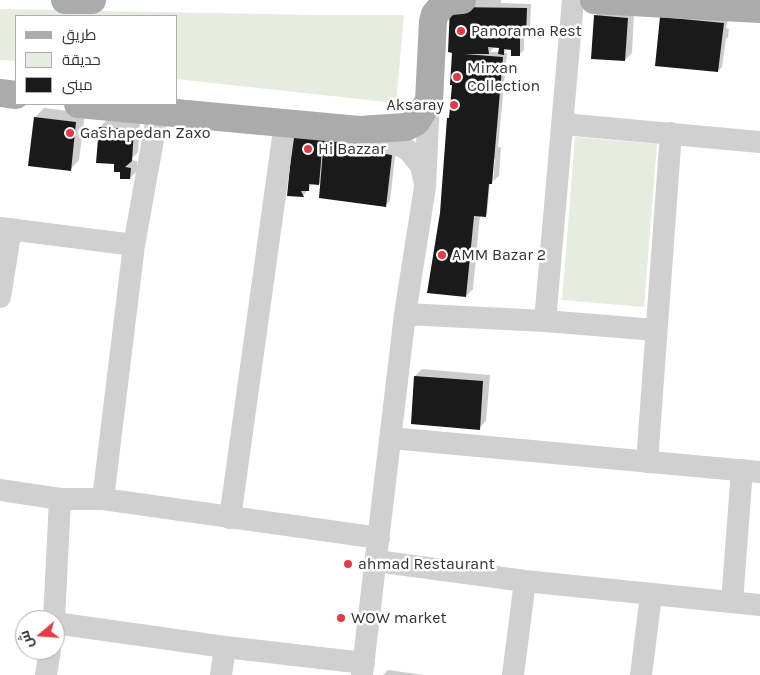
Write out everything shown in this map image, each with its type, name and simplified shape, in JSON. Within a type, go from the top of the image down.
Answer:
[{"type":"main road","points":[[65,0],[92,0]]},
{"type":"main road","points":[[88,105],[359,130],[406,127],[416,122],[429,101],[432,21],[439,8],[444,4],[462,0]]},
{"type":"main road","points":[[594,0],[760,9]]},
{"type":"main road","points":[[0,93],[15,95]]},
{"type":"street","points":[[545,322],[573,0]]},
{"type":"street","points":[[65,624],[363,669],[405,314],[425,187],[429,101]]},
{"type":"street","points":[[103,499],[134,245],[158,112]]},
{"type":"street","points":[[230,518],[285,123]]},
{"type":"street","points":[[563,124],[760,142]]},
{"type":"street","points":[[344,128],[360,140],[392,144],[409,151],[421,166],[425,187]]},
{"type":"street","points":[[647,462],[671,133]]},
{"type":"street","points":[[0,297],[5,229],[134,245]]},
{"type":"street","points":[[405,314],[656,330]]},
{"type":"street","points":[[390,438],[751,471],[732,602]]},
{"type":"street","points":[[0,490],[60,499],[103,499],[379,538]]},
{"type":"street","points":[[55,610],[60,499]]},
{"type":"street","points":[[376,561],[525,581],[651,595],[760,604]]},
{"type":"street","points":[[513,675],[525,581]]},
{"type":"street","points":[[641,675],[651,595]]},
{"type":"street","points":[[221,675],[225,647]]},
{"type":"street","points":[[46,675],[48,660]]},
{"type":"green space","points":[[0,9],[404,15],[396,103],[178,79],[178,15],[15,15],[15,61],[0,60]]},
{"type":"green space","points":[[575,137],[657,144],[644,307],[562,300]]},
{"type":"building","points":[[450,7],[527,8],[526,35],[520,35],[520,56],[511,56],[511,50],[504,49],[504,55],[498,54],[499,48],[488,47],[489,54],[464,54],[503,57],[492,184],[489,184],[486,217],[474,216],[466,297],[427,293],[440,213],[447,118],[449,118],[452,85],[450,85],[452,53],[448,52]]},
{"type":"building","points":[[594,15],[628,18],[625,61],[591,59]]},
{"type":"building","points":[[660,17],[724,23],[718,72],[655,66]]},
{"type":"building","points":[[34,117],[76,122],[71,171],[28,166]]},
{"type":"building","points":[[99,127],[134,129],[132,161],[125,167],[131,168],[130,179],[120,179],[120,172],[114,172],[114,164],[96,163]]},
{"type":"building","points":[[293,137],[393,147],[386,207],[319,198],[322,150],[319,185],[309,184],[309,191],[301,191],[304,197],[287,196]]},
{"type":"building","points":[[414,376],[483,381],[480,430],[411,424]]},
{"type":"place","name":"Panorama Rest","points":[[461,31]]},
{"type":"place","name":"Mirxan Collection","points":[[457,77]]},
{"type":"place","name":"Aksaray","points":[[454,105]]},
{"type":"place","name":"Gashapedan Zaxo","points":[[70,133]]},
{"type":"place","name":"Hi Bazzar","points":[[308,149]]},
{"type":"place","name":"AMM Bazar 2","points":[[442,255]]},
{"type":"place","name":"ahmad Restaurant","points":[[348,564]]},
{"type":"place","name":"WOW market","points":[[341,618]]}]
